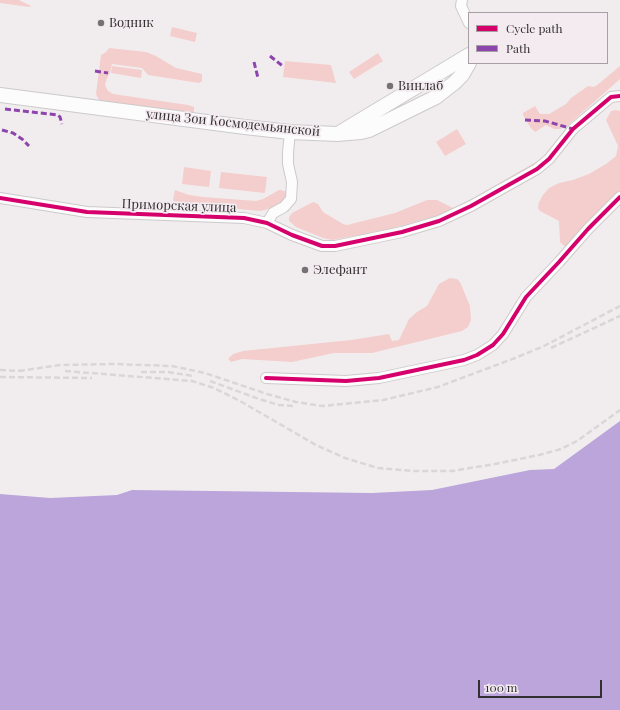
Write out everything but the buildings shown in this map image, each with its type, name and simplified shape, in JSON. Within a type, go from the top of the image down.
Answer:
[{"type":"main road","points":[[337,134],[468,56]]},
{"type":"main road","name":"улица Зои Космодемьянской","points":[[0,95],[290,132],[337,134],[369,130],[436,97],[462,75],[468,64]]},
{"type":"street","points":[[462,0],[461,6],[468,21]]},
{"type":"street","name":"Приморская улица","points":[[0,198],[87,212],[244,218],[268,223],[292,235],[322,246],[335,246],[382,237],[439,221],[517,181],[537,169],[549,159],[573,129],[611,97],[620,96]]},
{"type":"street","points":[[268,223],[273,214],[284,207],[291,199],[292,182],[288,164],[290,132]]},
{"type":"street","points":[[266,378],[346,381],[379,378],[464,360],[477,355],[493,344],[503,334],[526,297],[588,229],[620,197]]},
{"type":"shaded area","points":[[0,0],[19,0],[31,6],[0,3]]},
{"type":"shaded area","points":[[172,27],[197,33],[195,42],[170,36]]},
{"type":"shaded area","points":[[109,48],[146,52],[176,68],[202,74],[202,81],[199,83],[148,75],[142,68],[112,64],[105,85],[108,91],[113,94],[188,105],[194,107],[193,114],[105,103],[99,100],[96,94],[101,55]]},
{"type":"shaded area","points":[[378,53],[383,61],[354,79],[349,72]]},
{"type":"shaded area","points":[[285,61],[331,65],[336,83],[283,77]]},
{"type":"shaded area","points":[[112,66],[142,70],[141,78],[111,73]]},
{"type":"shaded area","points":[[620,66],[620,79],[567,126],[560,129],[554,129],[546,125],[535,132],[530,127],[523,113],[535,106],[540,114],[549,114],[566,104],[571,98],[588,86],[596,86]]},
{"type":"shaded area","points":[[611,111],[620,111],[620,190],[567,246],[564,246],[560,242],[559,221],[540,211],[538,208],[539,202],[549,188],[559,183],[589,174],[616,156],[618,146],[606,120]]},
{"type":"shaded area","points":[[457,129],[466,144],[445,156],[436,142]]},
{"type":"shaded area","points":[[541,159],[541,162],[454,211],[383,231],[332,240],[296,227],[289,221],[289,217],[292,213],[313,202],[318,204],[323,212],[347,225],[395,213],[427,200],[437,200],[453,208],[460,206]]},
{"type":"shaded area","points":[[184,167],[211,171],[209,187],[182,184]]},
{"type":"shaded area","points":[[221,172],[267,177],[265,193],[219,188]]},
{"type":"shaded area","points":[[175,190],[189,195],[203,197],[256,201],[281,190],[287,192],[287,197],[281,204],[260,211],[177,203],[173,200]]},
{"type":"shaded area","points":[[450,278],[457,279],[460,282],[470,306],[471,320],[468,327],[462,331],[372,353],[334,353],[292,362],[242,359],[231,362],[228,359],[233,354],[243,351],[351,340],[389,334],[392,341],[399,340],[409,319],[427,306],[439,284]]},
{"type":"shaded area","points":[[620,421],[620,710],[0,710],[0,494],[50,498],[117,495],[132,490],[372,493],[432,490],[530,470],[554,469]]},
{"type":"railway","points":[[19,371],[60,365],[114,364],[172,366],[205,373],[296,402],[322,406],[383,400],[438,387],[515,358],[544,346],[620,306]]},
{"type":"railway","points":[[551,348],[620,316]]},
{"type":"railway","points":[[0,370],[23,371]]},
{"type":"railway","points":[[65,371],[192,381],[214,388],[240,401],[316,445],[345,458],[378,468],[412,471],[452,471],[495,464],[561,449],[577,441],[620,410]]},
{"type":"railway","points":[[141,372],[168,372],[193,376]]},
{"type":"railway","points":[[0,377],[92,378]]},
{"type":"railway","points":[[210,381],[279,405],[294,406]]},
{"type":"marked path","points":[[270,56],[284,67]]},
{"type":"marked path","points":[[254,62],[258,78]]},
{"type":"marked path","points":[[95,71],[108,73]]},
{"type":"marked path","points":[[5,109],[58,115],[62,124]]},
{"type":"marked path","points":[[525,120],[545,121],[573,129]]},
{"type":"marked path","points":[[2,130],[13,133],[29,146]]},
{"type":"cycle path","points":[[0,198],[87,212],[244,218],[267,223],[292,235],[322,246],[335,246],[402,232],[439,221],[471,206],[537,169],[549,159],[573,129],[611,97],[620,96]]},
{"type":"cycle path","points":[[266,378],[346,381],[379,378],[464,360],[477,355],[493,345],[503,334],[526,297],[588,229],[620,197]]},
{"type":"place","name":"Водник","points":[[101,23]]},
{"type":"place","name":"Винлаб","points":[[390,86]]},
{"type":"place","name":"Элефант","points":[[305,270]]}]
